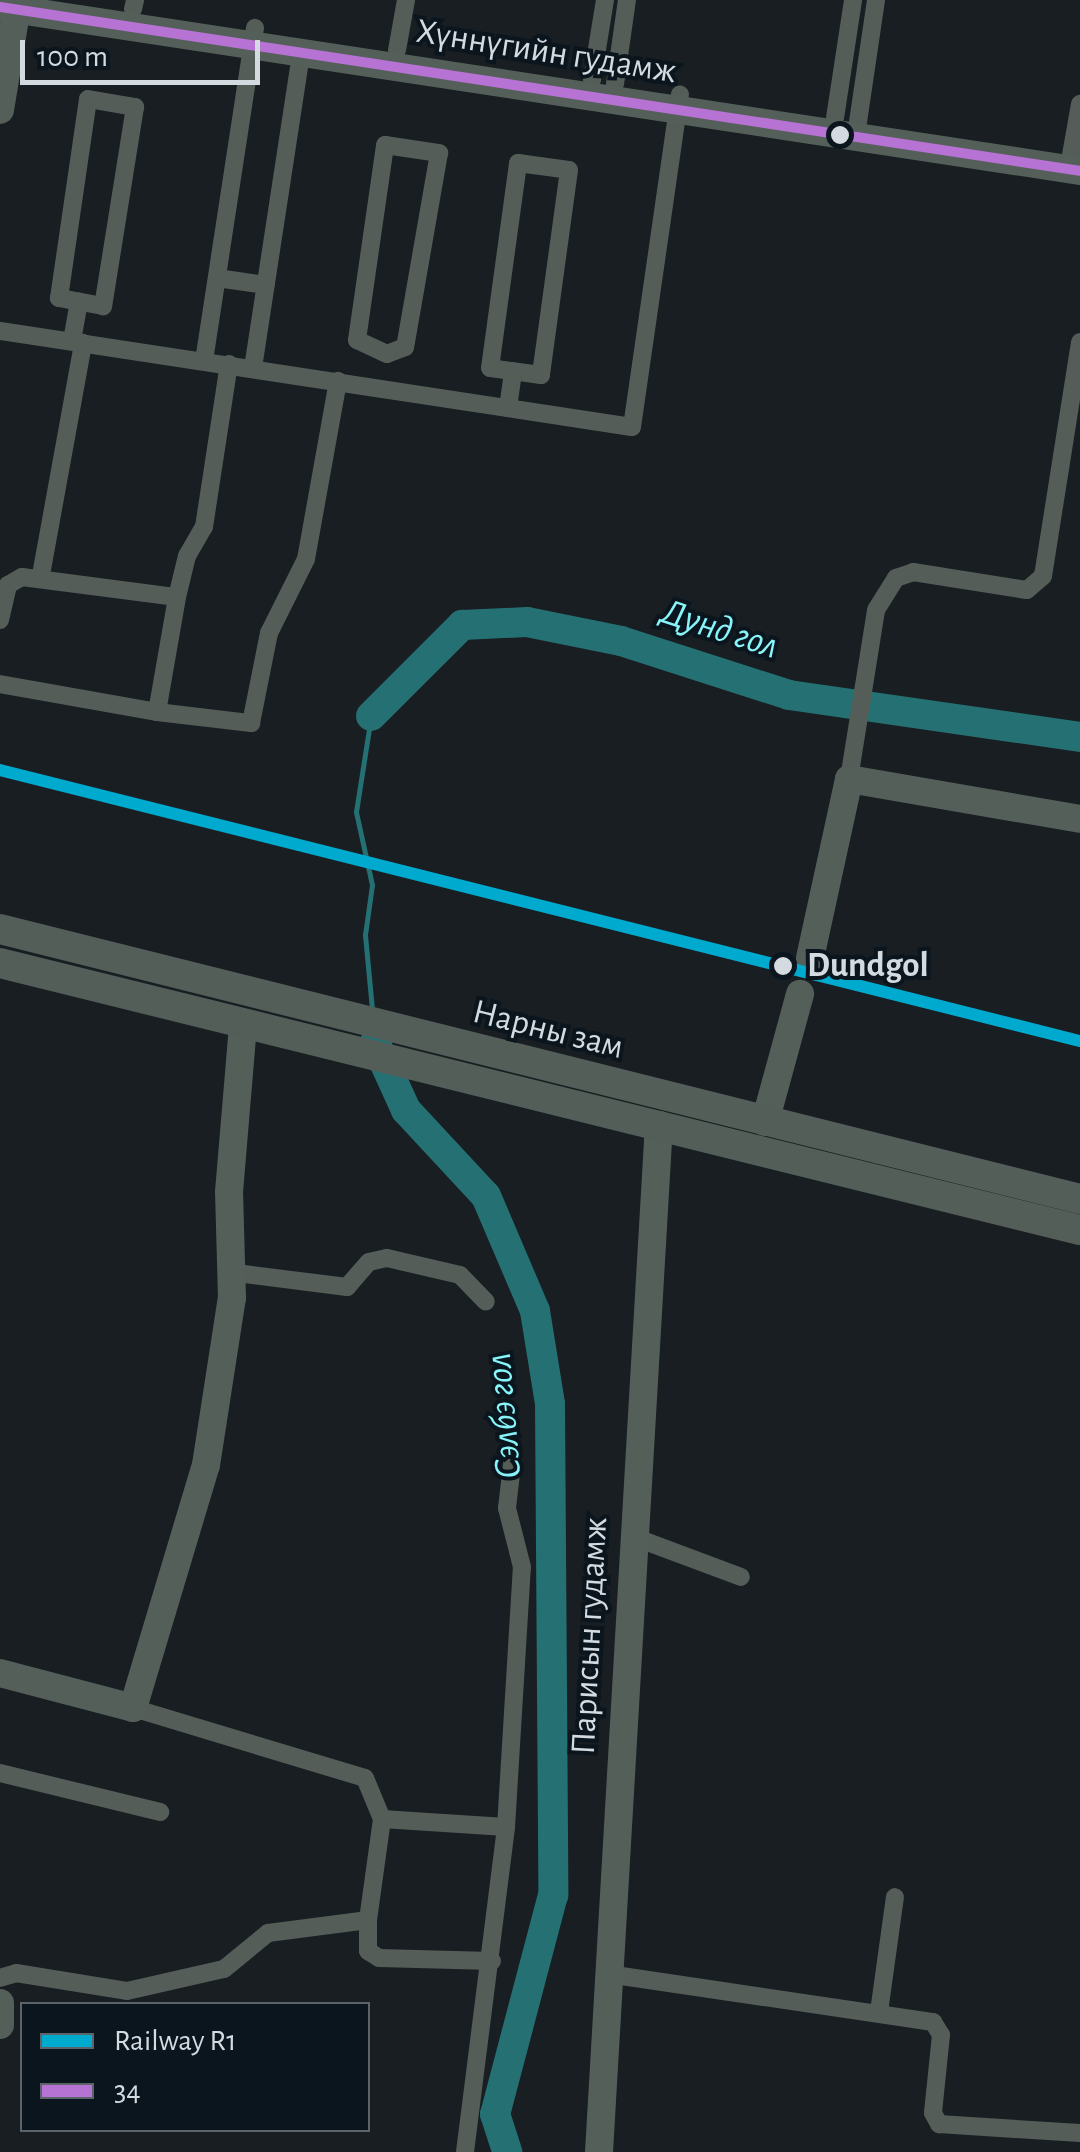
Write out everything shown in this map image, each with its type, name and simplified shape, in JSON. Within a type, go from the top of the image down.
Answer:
[{"type":"main road","name":"Нарны зам","points":[[0,929],[309,1009],[445,1058],[660,1125],[995,1188],[1080,1199]]},
{"type":"main road","name":"Нарны зам","points":[[0,964],[314,1042],[445,1058],[765,1122],[995,1188]]},
{"type":"main road","points":[[995,1188],[1005,1194],[1014,1214],[1080,1230]]},
{"type":"street","name":"Хүннүгийн гудамж","points":[[77,0],[128,4],[253,36],[301,53],[679,102],[1077,161]]},
{"type":"street","points":[[397,50],[406,0]]},
{"type":"street","points":[[604,82],[606,0]]},
{"type":"street","points":[[604,82],[627,0]]},
{"type":"street","points":[[846,120],[853,0]]},
{"type":"street","points":[[846,120],[876,0]]},
{"type":"street","name":"Хүннүгийн гудамж","points":[[11,5],[397,50],[604,82],[679,102],[846,120],[1077,161]]},
{"type":"street","points":[[0,110],[11,5]]},
{"type":"street","points":[[204,361],[253,36]]},
{"type":"street","points":[[252,368],[301,53]]},
{"type":"street","points":[[88,98],[135,107],[103,306],[79,302],[59,298],[88,98]]},
{"type":"street","points":[[0,331],[632,428],[679,102]]},
{"type":"street","points":[[1077,161],[1080,104]]},
{"type":"street","points":[[385,145],[438,153],[405,347],[387,354],[358,340],[385,145]]},
{"type":"street","points":[[518,163],[569,170],[542,375],[513,371],[490,368],[518,163]]},
{"type":"street","points":[[217,278],[266,285]]},
{"type":"street","points":[[41,575],[78,342],[79,302]]},
{"type":"street","points":[[810,958],[850,769],[876,610],[896,578],[913,572],[1027,590],[1038,584],[1047,560],[1080,342]]},
{"type":"street","points":[[384,388],[387,354]]},
{"type":"street","points":[[157,712],[187,556],[204,528],[228,364]]},
{"type":"street","points":[[508,408],[513,371]]},
{"type":"street","points":[[0,684],[251,724],[269,633],[306,559],[338,381]]},
{"type":"street","points":[[0,620],[13,579],[41,575],[177,597]]},
{"type":"street","points":[[850,769],[1080,819]]},
{"type":"street","points":[[765,1122],[800,994]]},
{"type":"street","points":[[133,1708],[202,1489],[232,1298],[228,1272],[244,1025]]},
{"type":"street","name":"Парисын гудамж","points":[[599,2152],[660,1125]]},
{"type":"street","points":[[228,1272],[346,1287],[369,1262],[387,1258],[460,1275],[486,1302]]},
{"type":"street","points":[[465,2152],[506,1827],[522,1567],[506,1508],[513,1456]]},
{"type":"street","points":[[634,1537],[740,1577]]},
{"type":"street","points":[[0,1673],[133,1708],[365,1778],[382,1819],[368,1920],[368,1951],[379,1958],[492,1961]]},
{"type":"street","points":[[0,1773],[160,1812]]},
{"type":"street","points":[[382,1819],[506,1827]]},
{"type":"street","points":[[879,2012],[895,1897]]},
{"type":"street","points":[[0,1978],[16,1972],[127,1991],[224,1969],[268,1933],[368,1920]]},
{"type":"street","points":[[608,1974],[879,2012],[939,2027],[933,2113],[939,2124],[1080,2133]]},
{"type":"street","points":[[0,2002],[0,2025]]},
{"type":"waterway","name":"Дунд гол","points":[[371,716],[462,625],[527,622],[621,641],[789,695],[1080,737]]},
{"type":"waterway","name":"Сэлбэ гол","points":[[371,716],[356,812],[372,885],[365,935],[372,1009]]},
{"type":"waterway","name":"Сэлбэ гол","points":[[375,1042],[406,1110],[486,1196],[535,1311],[550,1404],[553,1895],[495,2114],[507,2152]]},
{"type":"rail line","name":"R1","points":[[0,770],[1080,1041]]},
{"type":"transit line","name":"34","points":[[0,7],[1080,171]]},
{"type":"place","name":"Dundgol","points":[[783,966]]}]
